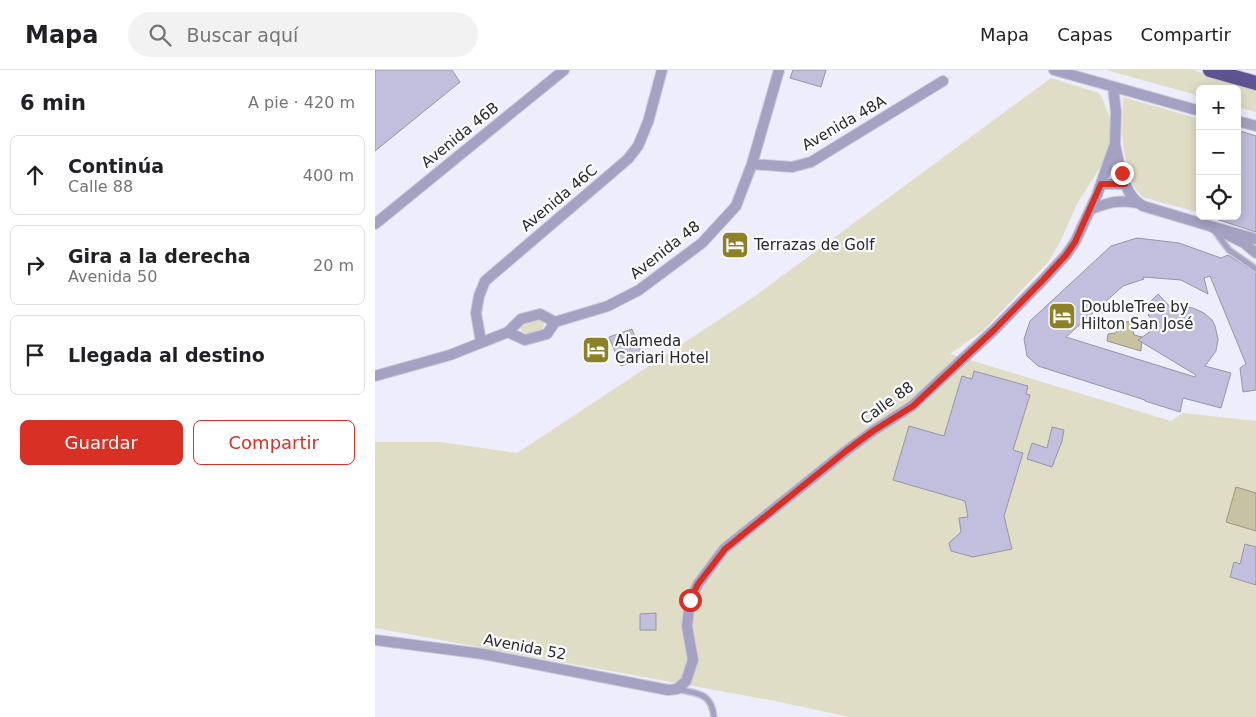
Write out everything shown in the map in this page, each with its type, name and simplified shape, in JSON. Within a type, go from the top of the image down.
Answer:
[{"type":"highway","points":[[1210,70],[1256,83]]},
{"type":"street","name":"Avenida 46B","points":[[375,224],[565,70]]},
{"type":"street","name":"Avenida 46C","points":[[481,342],[477,313],[479,296],[485,281],[629,159],[638,146],[648,122],[662,70]]},
{"type":"street","name":"Avenida 48","points":[[508,332],[525,340],[547,334],[555,322],[608,306],[639,290],[702,243],[735,206],[752,164],[779,70]]},
{"type":"street","points":[[1054,70],[1196,110]]},
{"type":"street","name":"Avenida 48A","points":[[752,164],[791,167],[811,162],[943,81]]},
{"type":"street","name":"Calle 88","points":[[672,690],[686,681],[693,660],[687,626],[690,600],[698,584],[725,549],[846,451],[873,431],[913,406],[994,330],[1066,255],[1075,242],[1091,209],[1115,144],[1116,112],[1113,87]]},
{"type":"street","points":[[1241,122],[1256,126]]},
{"type":"street","points":[[1115,144],[1125,184],[1130,195],[1137,203]]},
{"type":"street","points":[[1101,184],[1125,184]]},
{"type":"street","points":[[1091,209],[1119,201],[1137,203],[1256,239]]},
{"type":"street","points":[[1211,226],[1244,243],[1256,253]]},
{"type":"street","points":[[375,376],[450,355],[508,332],[521,318],[540,314],[555,322]]},
{"type":"street","name":"Avenida 52","points":[[375,640],[483,654],[672,690]]},
{"type":"lane","points":[[1211,226],[1229,250],[1256,270]]},
{"type":"lane","points":[[672,690],[703,696],[713,706],[714,717]]},
{"type":"shaded area","points":[[1106,70],[1193,70],[1256,88],[1256,112],[1241,108],[1241,85],[1196,85],[1196,95]]},
{"type":"shaded area","points":[[1051,78],[1099,93],[1102,97],[1110,118],[1110,143],[1103,163],[1077,204],[1061,240],[1049,261],[984,330],[950,354],[1171,421],[1183,413],[1256,421],[1256,717],[849,717],[775,701],[375,628],[375,442],[441,442],[517,453],[755,296]]},
{"type":"shaded area","points":[[1123,97],[1196,118],[1196,212],[1142,197],[1134,187],[1124,152],[1122,133]]},
{"type":"shaded area","points":[[539,318],[544,321],[543,331],[529,335],[522,331],[520,327],[522,323]]},
{"type":"shaded area","points":[[1131,321],[1134,335],[1142,337],[1141,351],[1107,341],[1108,334],[1116,333],[1120,323]]},
{"type":"shaded area","points":[[1236,487],[1256,493],[1256,531],[1226,522]]},
{"type":"building","points":[[375,70],[452,70],[460,82],[375,151]]},
{"type":"building","points":[[793,70],[826,70],[821,87],[790,78]]},
{"type":"building","points":[[1241,131],[1256,136],[1256,232],[1219,220],[1241,220]]},
{"type":"building","name":"DoubleTree by Hilton San José","points":[[1137,238],[1179,243],[1221,258],[1228,255],[1256,273],[1256,390],[1243,392],[1240,368],[1246,364],[1210,276],[1204,278],[1208,294],[1181,280],[1143,277],[1144,279],[1123,286],[1066,337],[1195,377],[1196,375],[1138,340],[1158,326],[1148,315],[1152,311],[1147,305],[1158,294],[1173,310],[1183,307],[1193,308],[1204,313],[1212,320],[1218,339],[1216,351],[1205,366],[1231,373],[1221,408],[1183,398],[1180,412],[1038,366],[1027,356],[1024,339],[1030,321],[1111,246]]},
{"type":"building","points":[[632,329],[643,357],[621,366],[609,337]]},
{"type":"building","points":[[974,371],[1028,386],[1026,394],[1030,395],[1013,450],[1023,453],[1004,516],[1012,549],[973,557],[951,551],[949,543],[961,532],[959,518],[968,517],[965,501],[893,480],[909,426],[944,436],[962,376],[972,379]]},
{"type":"building","points":[[1052,427],[1064,430],[1052,467],[1027,459],[1032,443],[1047,448]]},
{"type":"building","points":[[1245,544],[1256,547],[1256,585],[1230,577],[1234,562],[1240,564]]},
{"type":"building","points":[[656,613],[656,630],[640,630],[640,614]]},
{"type":"place","name":"Terrazas de Golf","points":[[735,245]]},
{"type":"place","name":"DoubleTree by Hilton San José","points":[[1062,316]]},
{"type":"place","name":"Alameda Cariari Hotel","points":[[596,350]]},
{"type":"route","points":[[690,600],[698,584],[725,549],[846,451],[873,431],[913,406],[994,330],[1066,255],[1075,242],[1101,184],[1125,184],[1122,173]]}]
